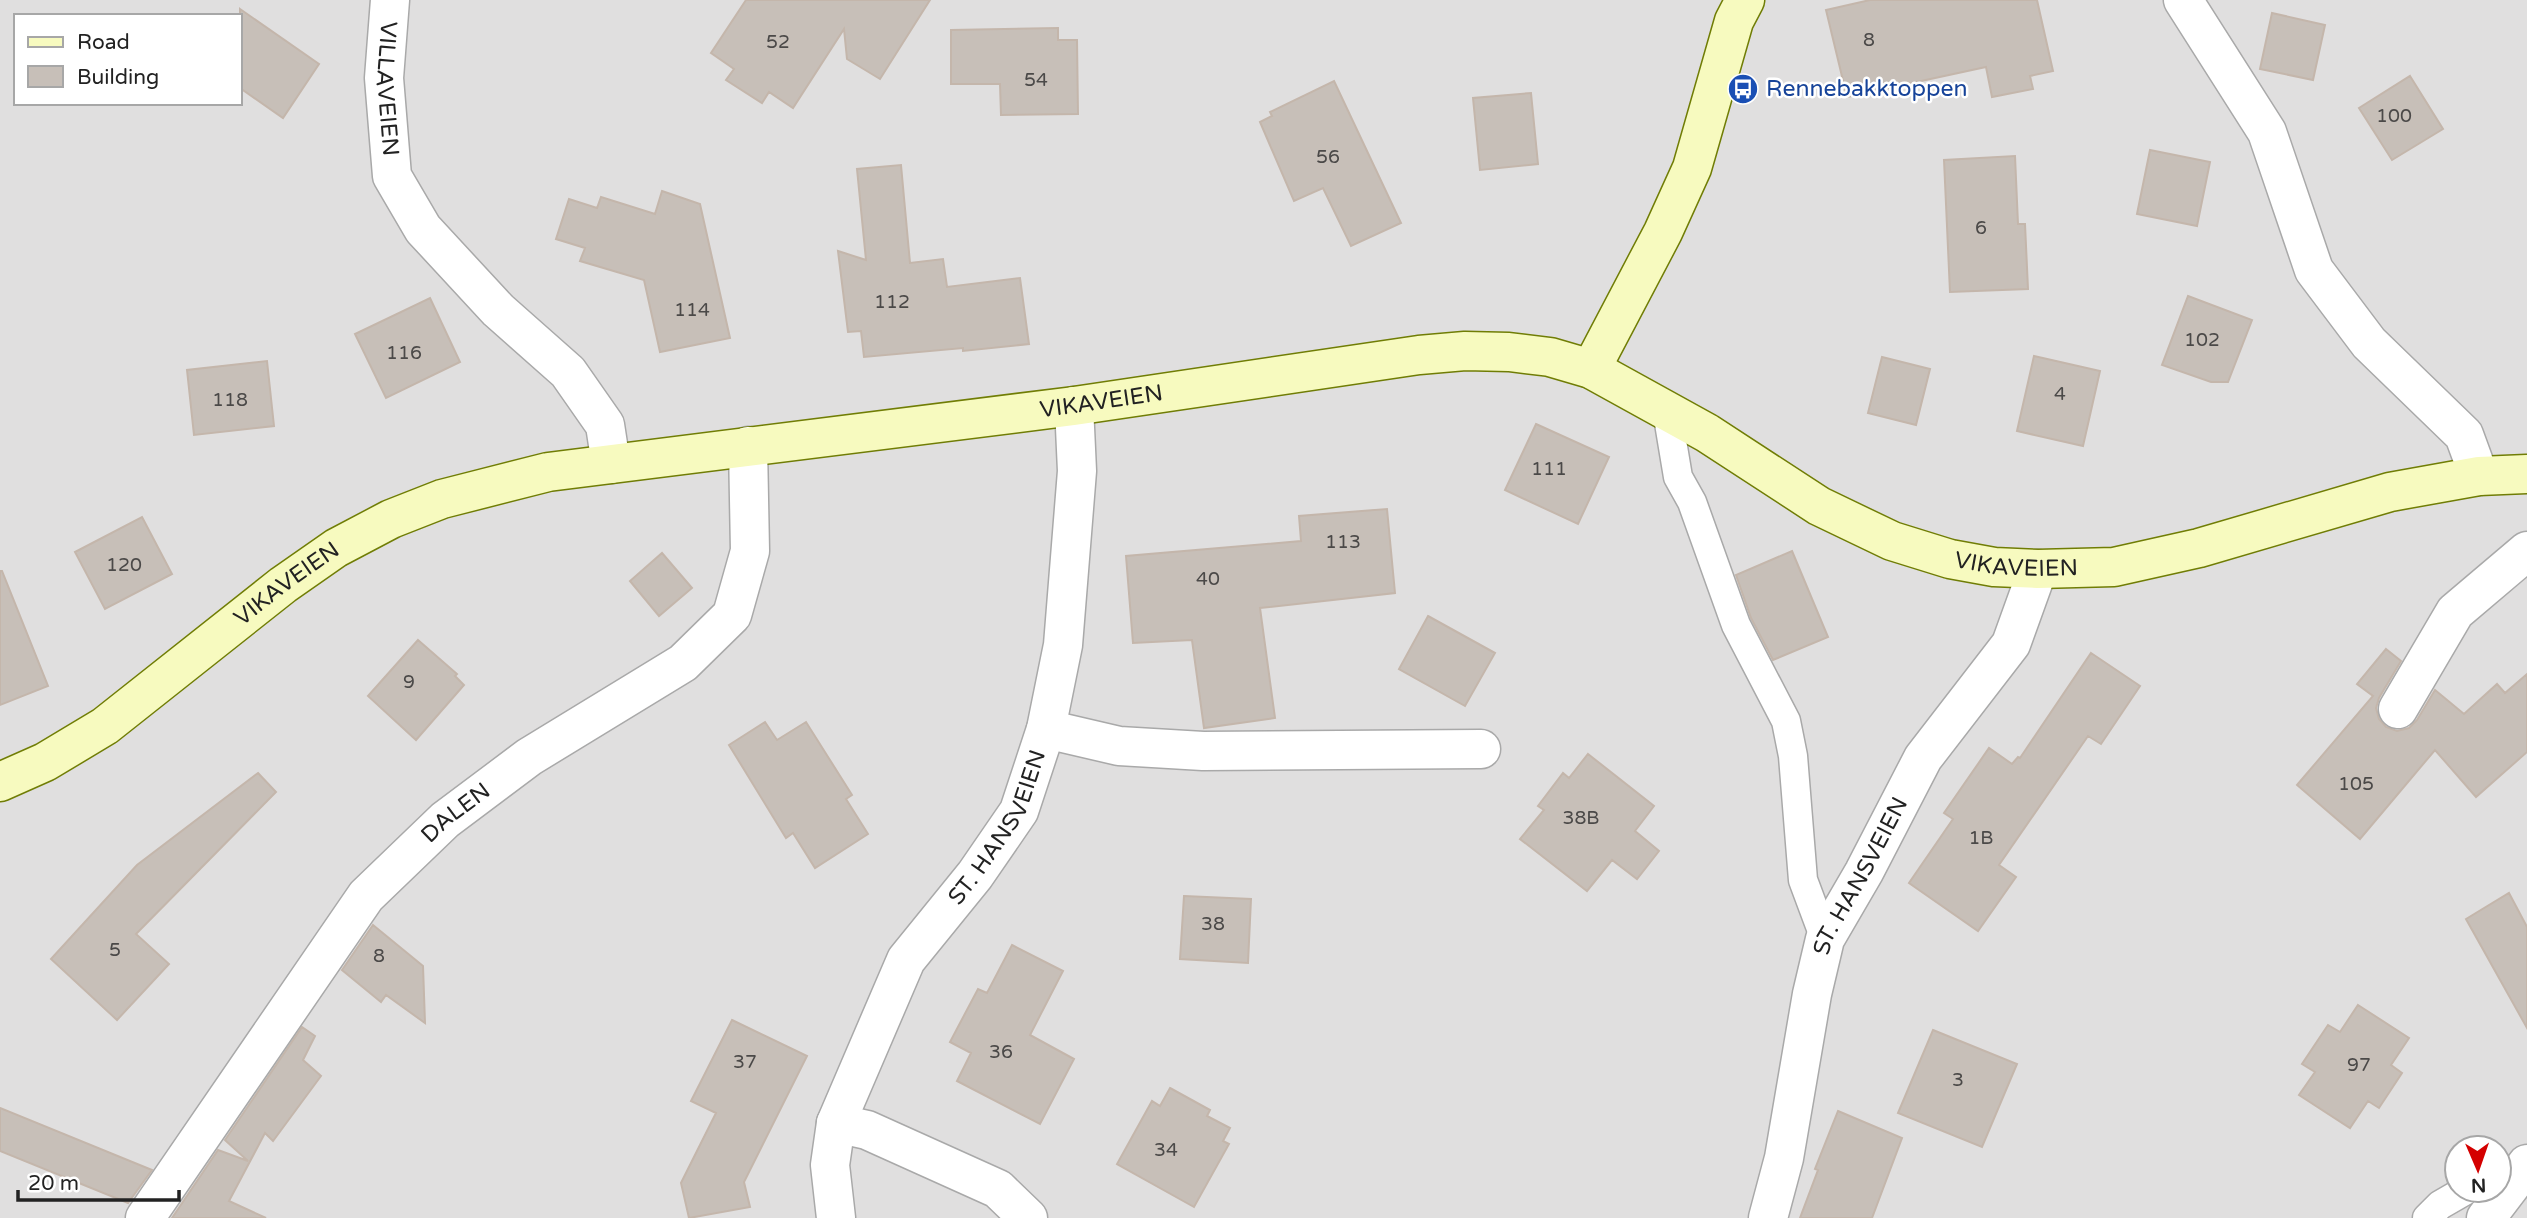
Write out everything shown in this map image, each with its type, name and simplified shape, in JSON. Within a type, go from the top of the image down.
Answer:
[{"type":"main road","points":[[1591,369],[1663,232],[1692,169],[1734,21],[1745,0]]},
{"type":"main road","name":"VIKAVEIEN","points":[[0,782],[45,762],[105,726],[283,585],[336,548],[391,519],[442,499],[548,472],[1074,406],[1419,355],[1465,351],[1509,352],[1550,357],[1591,369],[1707,433],[1819,506],[1892,541],[1950,559],[1994,567],[2038,569],[2115,566],[2199,548],[2390,492],[2480,476],[2527,474]]},
{"type":"street","name":"VILLAVEIEN","points":[[390,0],[384,78],[392,176],[423,229],[498,310],[568,372],[606,425],[611,464]]},
{"type":"street","points":[[2183,0],[2267,132],[2314,270],[2369,343],[2464,435],[2480,476]]},
{"type":"street","name":"ST. HANSVEIEN","points":[[836,1218],[830,1166],[836,1123],[906,960],[975,875],[1019,811],[1046,729],[1063,645],[1077,471],[1074,406]]},
{"type":"street","name":"DALEN","points":[[145,1218],[366,896],[445,820],[529,757],[683,663],[732,615],[750,551],[748,446]]},
{"type":"street","points":[[2398,709],[2455,612],[2527,551]]},
{"type":"street","name":"ST. HANSVEIEN","points":[[1768,1218],[1784,1158],[1812,993],[1825,939],[1864,872],[1923,758],[2011,644],[2038,569]]},
{"type":"street","points":[[1046,729],[1119,746],[1203,751],[1482,750]]},
{"type":"street","points":[[836,1123],[867,1130],[998,1189],[1028,1218]]},
{"type":"street","points":[[2486,1218],[2515,1171]]},
{"type":"lane","points":[[1667,411],[1678,477],[1692,502],[1736,625],[1786,721],[1793,756],[1803,880],[1825,939]]},
{"type":"lane","points":[[2427,1218],[2443,1203]]},
{"type":"shaded area","points":[[0,0],[2527,0],[2527,1218],[0,1218]]},
{"type":"building","points":[[746,0],[930,0],[880,79],[847,59],[844,29],[793,108],[769,92],[762,103],[726,80],[734,69],[711,53]]},
{"type":"building","points":[[1870,0],[2037,0],[2053,71],[2030,76],[2033,89],[1992,97],[1986,67],[1847,97],[1826,10]]},
{"type":"building","points":[[240,9],[319,64],[283,118],[242,89]]},
{"type":"building","points":[[2272,13],[2325,25],[2313,80],[2260,69]]},
{"type":"building","points":[[1058,28],[1058,40],[1077,40],[1078,114],[1001,115],[1000,84],[951,84],[951,30]]},
{"type":"building","points":[[2410,76],[2443,129],[2392,160],[2359,108]]},
{"type":"building","points":[[1334,81],[1401,223],[1351,246],[1323,188],[1294,201],[1260,122],[1272,116],[1270,112]]},
{"type":"building","points":[[1531,93],[1538,164],[1480,170],[1473,98]]},
{"type":"building","points":[[2150,150],[2210,162],[2197,226],[2137,214]]},
{"type":"building","points":[[2015,156],[2018,224],[2025,224],[2028,289],[1950,292],[1944,160]]},
{"type":"building","points":[[901,165],[910,263],[943,259],[947,287],[1020,278],[1029,344],[864,357],[861,331],[848,332],[838,251],[866,260],[857,169]]},
{"type":"building","points":[[662,191],[700,204],[730,338],[660,352],[644,280],[580,261],[585,248],[556,239],[569,199],[597,208],[601,197],[655,214]]},
{"type":"building","points":[[2188,296],[2252,320],[2228,382],[2211,382],[2162,365]]},
{"type":"building","points":[[430,298],[460,362],[386,398],[355,334]]},
{"type":"building","points":[[2034,356],[2100,371],[2083,446],[2017,431]]},
{"type":"building","points":[[1882,357],[1930,369],[1916,425],[1868,413]]},
{"type":"building","points":[[267,361],[274,426],[194,435],[187,370]]},
{"type":"building","points":[[1536,424],[1609,457],[1578,524],[1505,490]]},
{"type":"building","points":[[1387,509],[1395,593],[1260,608],[1275,718],[1204,728],[1192,640],[1133,643],[1126,556],[1301,541],[1299,516]]},
{"type":"building","points":[[142,517],[172,574],[105,609],[75,552]]},
{"type":"building","points":[[1792,551],[1828,637],[1773,660],[1751,618],[1736,575]]},
{"type":"building","points":[[662,553],[692,588],[659,616],[630,581]]},
{"type":"building","points":[[0,571],[48,686],[0,705]]},
{"type":"building","points":[[1428,616],[1495,653],[1465,706],[1399,669]]},
{"type":"building","points":[[418,640],[457,674],[455,676],[464,685],[416,740],[368,696]]},
{"type":"building","points":[[2386,649],[2401,661],[2376,708],[2379,719],[2386,727],[2397,731],[2409,728],[2417,720],[2435,690],[2464,714],[2497,684],[2505,693],[2527,674],[2527,752],[2476,797],[2435,750],[2360,839],[2297,785],[2373,696],[2357,684]]},
{"type":"building","points":[[2091,653],[2140,686],[2101,744],[2088,736],[1999,865],[2016,877],[1978,931],[1909,883],[1953,819],[1944,813],[1989,748],[2012,764],[2020,758]]},
{"type":"building","points":[[765,722],[777,740],[806,722],[852,795],[846,799],[868,834],[815,868],[793,833],[786,838],[729,745]]},
{"type":"building","points":[[1588,754],[1654,806],[1635,831],[1659,851],[1637,879],[1612,860],[1587,891],[1520,839],[1544,810],[1538,806],[1563,773],[1569,778]]},
{"type":"building","points":[[258,773],[276,792],[136,934],[169,964],[117,1020],[51,959],[137,865]]},
{"type":"building","points":[[2509,893],[2527,927],[2527,1028],[2466,919]]},
{"type":"building","points":[[1184,896],[1251,899],[1248,963],[1180,959]]},
{"type":"building","points":[[373,925],[423,966],[425,1023],[386,995],[381,1002],[342,970]]},
{"type":"building","points":[[1012,945],[1063,971],[1030,1035],[1074,1059],[1040,1124],[957,1081],[971,1053],[950,1042],[978,989],[987,993]]},
{"type":"building","points":[[2358,1005],[2409,1038],[2391,1065],[2402,1073],[2379,1108],[2368,1101],[2350,1128],[2299,1095],[2315,1072],[2302,1064],[2328,1025],[2340,1032]]},
{"type":"building","points":[[732,1020],[807,1056],[744,1182],[750,1207],[689,1218],[681,1183],[716,1113],[691,1101]]},
{"type":"building","points":[[302,1027],[315,1036],[303,1060],[321,1076],[273,1141],[265,1133],[229,1201],[266,1218],[172,1218],[218,1150],[248,1161],[225,1140]]},
{"type":"building","points":[[1933,1030],[2017,1064],[1982,1147],[1898,1113]]},
{"type":"building","points":[[1170,1088],[1210,1110],[1207,1116],[1230,1128],[1223,1141],[1229,1144],[1194,1207],[1117,1164],[1152,1101],[1160,1106]]},
{"type":"building","points":[[0,1108],[152,1170],[128,1203],[0,1151]]},
{"type":"building","points":[[1838,1111],[1902,1138],[1872,1218],[1800,1218],[1818,1170],[1815,1169]]},
{"type":"place","name":"Rennebakktoppen","points":[[1743,89]]}]
